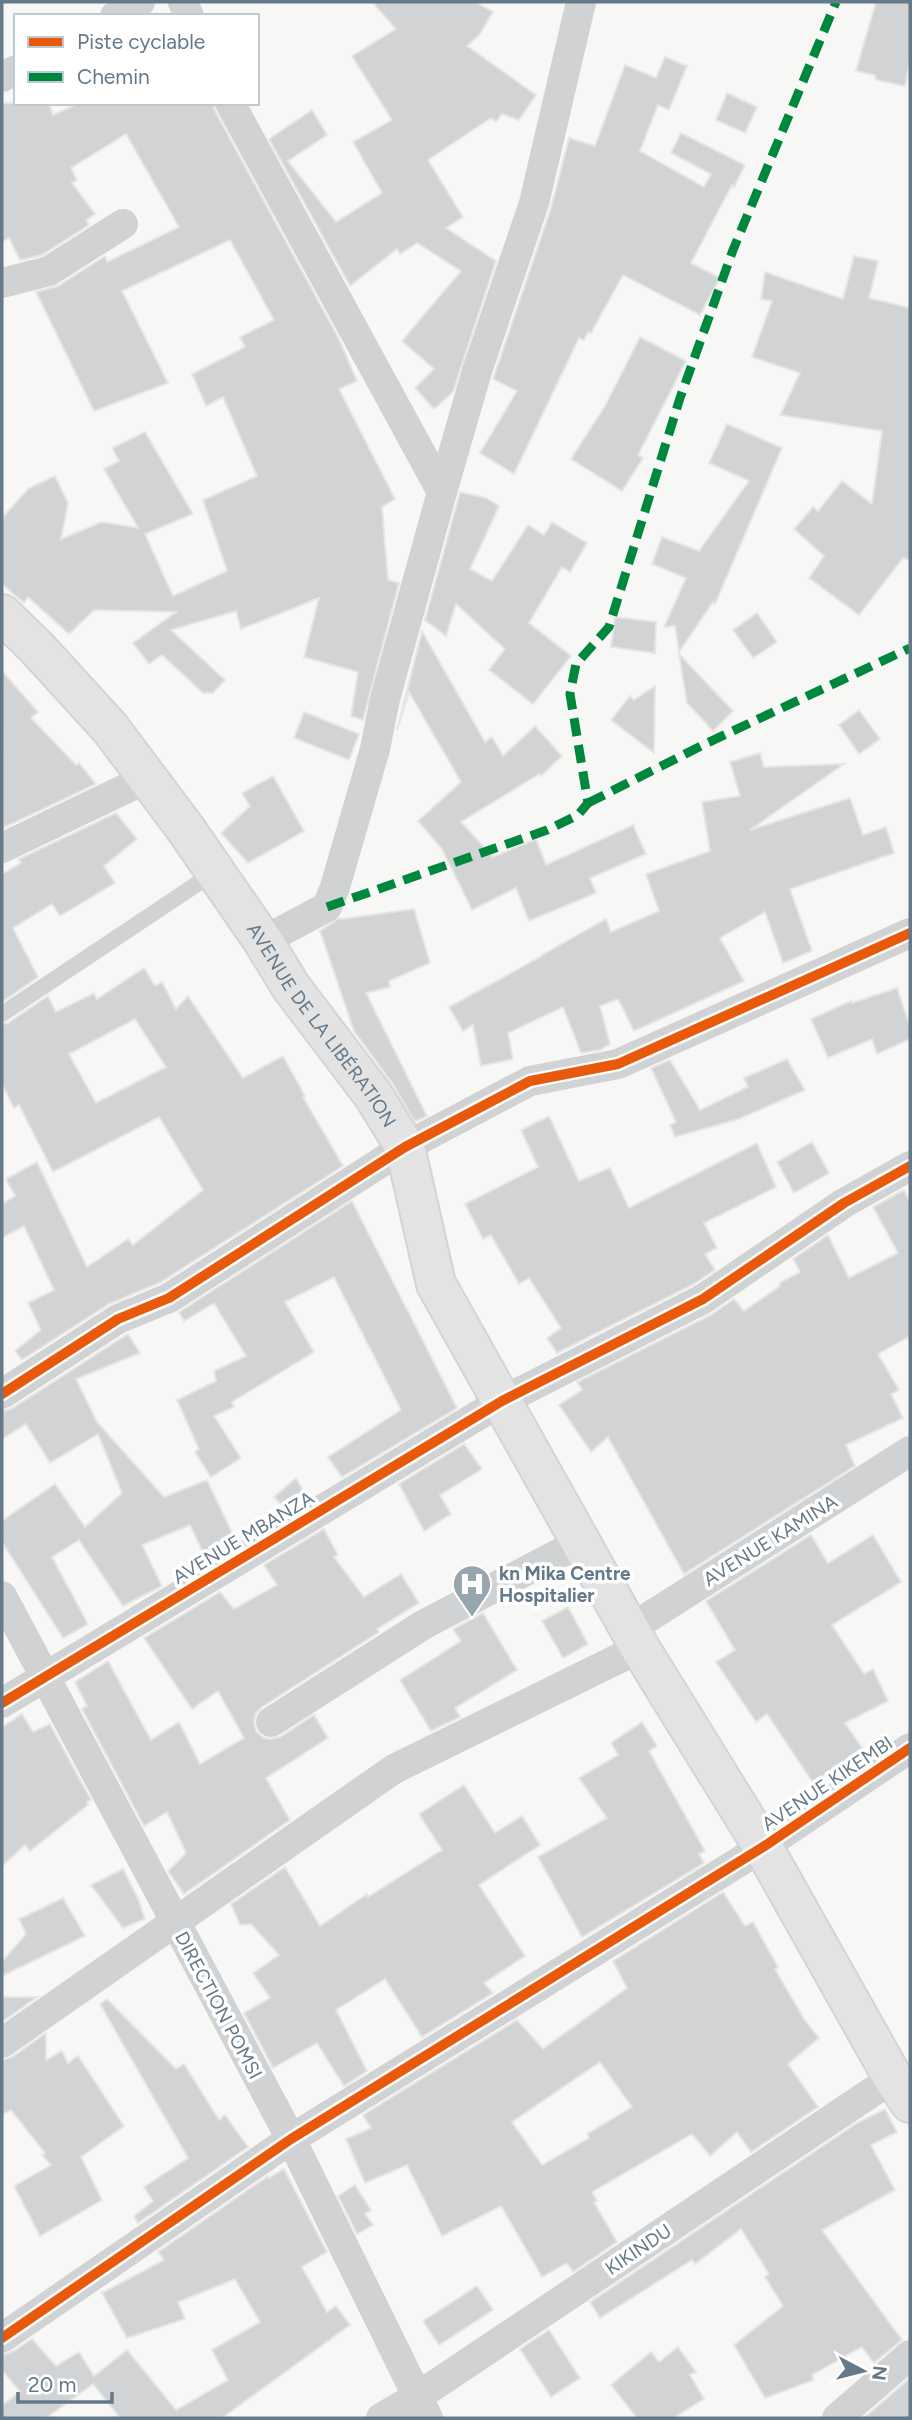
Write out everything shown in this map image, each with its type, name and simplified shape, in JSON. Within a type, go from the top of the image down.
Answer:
[{"type":"highway","name":"AVENUE DE LA LIBÉRATION","points":[[2,614],[110,728],[185,828],[263,941],[291,987],[373,1095],[405,1147],[436,1284],[635,1639],[763,1847],[905,2092]]},
{"type":"street","points":[[119,14],[140,2]]},
{"type":"street","points":[[263,941],[327,907],[335,887],[477,371],[534,203],[581,2]]},
{"type":"street","points":[[231,105],[442,492]]},
{"type":"street","points":[[2,283],[49,271],[123,224]]},
{"type":"street","points":[[2,848],[146,779]]},
{"type":"street","points":[[2,1394],[118,1319],[169,1298],[405,1147],[530,1081],[618,1064],[910,933]]},
{"type":"street","name":"AVENUE MBANZA","points":[[2,1703],[502,1401],[703,1298],[845,1203],[910,1166]]},
{"type":"street","name":"AVENUE KAMINA","points":[[2,2043],[394,1769],[635,1639],[910,1451]]},
{"type":"street","points":[[271,1722],[423,1625],[581,1542]]},
{"type":"street","name":"DIRECTION POMSI","points":[[2,1596],[291,2139],[423,2408]]},
{"type":"street","name":"AVENUE KIKEMBI","points":[[2,2338],[291,2139],[763,1847],[910,1748]]},
{"type":"street","name":"KIKINDU","points":[[381,2418],[423,2408],[905,2092]]},
{"type":"street","points":[[837,2418],[910,2355]]},
{"type":"lane","points":[[2,1014],[215,872]]},
{"type":"building","points":[[372,2],[475,2],[493,12],[480,34],[467,46],[536,95],[519,120],[502,114],[496,122],[491,118],[428,160],[463,217],[446,228],[496,261],[453,392],[434,409],[415,388],[434,369],[402,341],[461,271],[417,243],[400,254],[397,249],[350,286],[269,139],[312,110],[327,135],[288,161],[336,222],[382,193],[353,142],[392,120],[352,56],[396,29]]},
{"type":"building","points":[[876,2],[910,2],[910,59],[905,86],[876,80],[875,75],[856,71]]},
{"type":"building","points":[[665,57],[687,66],[669,110],[658,105],[640,151],[704,187],[711,174],[671,153],[681,133],[745,165],[691,263],[720,278],[700,315],[623,275],[591,333],[588,332],[584,340],[579,338],[514,474],[480,453],[517,391],[493,379],[551,208],[569,138],[595,146],[625,65],[656,78]]},
{"type":"building","points":[[727,93],[757,107],[745,133],[716,120]]},
{"type":"building","points":[[2,103],[50,105],[53,115],[76,105],[214,105],[339,339],[357,381],[339,389],[395,499],[382,507],[388,580],[399,583],[363,720],[351,716],[358,672],[304,657],[319,598],[241,629],[236,611],[171,630],[225,680],[213,693],[203,693],[162,655],[149,664],[133,643],[176,612],[94,610],[69,634],[28,597],[24,603],[2,584],[2,518],[29,488],[55,476],[68,503],[61,539],[102,522],[138,528],[104,469],[119,461],[112,448],[145,432],[193,514],[145,534],[173,596],[227,571],[203,500],[257,476],[223,397],[206,406],[192,374],[245,347],[240,337],[274,320],[230,240],[122,291],[168,383],[94,411],[36,292],[58,286],[105,256],[107,262],[179,227],[126,134],[71,168],[77,180],[72,183],[95,214],[86,220],[89,225],[42,255],[20,260],[9,238],[2,242]]},
{"type":"building","points":[[854,256],[878,261],[869,298],[910,308],[910,560],[903,558],[859,615],[809,578],[824,556],[794,529],[813,507],[818,511],[842,481],[872,504],[882,431],[780,415],[800,373],[752,357],[772,301],[761,299],[765,272],[843,299]]},
{"type":"building","points":[[640,337],[686,361],[638,455],[643,458],[622,491],[571,459],[605,406]]},
{"type":"building","points":[[727,424],[782,448],[715,604],[713,602],[679,652],[675,626],[664,627],[686,578],[652,564],[662,537],[699,551],[749,481],[709,463]]},
{"type":"building","points":[[460,492],[486,498],[499,506],[470,569],[492,581],[528,525],[544,535],[552,522],[587,543],[570,572],[562,567],[529,623],[571,656],[533,704],[489,670],[505,649],[456,604],[446,636],[425,620]]},
{"type":"building","points":[[757,613],[777,642],[753,658],[733,630]]},
{"type":"building","points":[[615,617],[656,622],[655,653],[611,647]]},
{"type":"building","points":[[422,631],[485,742],[492,737],[503,756],[535,726],[562,756],[541,776],[539,774],[461,822],[493,857],[536,839],[546,865],[633,825],[646,854],[590,878],[596,893],[529,921],[516,888],[472,910],[442,849],[418,821],[461,782],[409,692],[397,730]]},
{"type":"building","points":[[679,654],[733,711],[713,731],[687,703]]},
{"type":"building","points":[[2,671],[38,712],[31,718],[76,765],[79,763],[96,784],[3,828]]},
{"type":"building","points":[[655,686],[654,753],[611,720],[630,696],[634,700]]},
{"type":"building","points":[[859,710],[880,739],[859,754],[839,725]]},
{"type":"building","points":[[304,712],[359,734],[349,760],[294,738]]},
{"type":"building","points":[[760,753],[764,767],[844,764],[750,830],[850,798],[863,835],[886,827],[894,853],[790,889],[812,951],[783,963],[765,912],[720,938],[744,981],[634,1031],[618,999],[600,1006],[610,1044],[600,1050],[581,1053],[563,1007],[508,1033],[513,1059],[481,1066],[473,1025],[463,1031],[449,1007],[606,919],[611,932],[659,911],[646,874],[710,851],[702,802],[740,796],[730,762]]},
{"type":"building","points":[[273,776],[304,831],[248,863],[221,833],[250,806],[242,793]]},
{"type":"building","points":[[116,813],[137,839],[104,866],[115,883],[60,916],[52,904],[13,928],[38,977],[2,1002],[2,874],[21,863],[19,859]]},
{"type":"building","points":[[414,909],[430,963],[389,981],[390,987],[366,993],[427,1116],[415,1122],[392,1083],[354,1031],[320,931],[339,918]]},
{"type":"building","points":[[144,968],[155,986],[162,982],[176,1009],[188,996],[243,1078],[283,1056],[343,1166],[161,1282],[109,1304],[22,1360],[15,1351],[41,1330],[28,1303],[54,1290],[24,1226],[2,1238],[2,1204],[15,1196],[6,1179],[37,1162],[87,1267],[128,1239],[133,1245],[203,1190],[159,1117],[53,1172],[19,1105],[14,1108],[2,1084],[2,1024],[8,1023],[48,996],[56,1012],[94,993],[97,999]],"holes":[[[135,1019],[166,1067],[96,1103],[69,1054]]]},
{"type":"building","points":[[897,988],[910,1027],[910,1039],[877,1054],[872,1039],[828,1058],[811,1019],[851,1001],[852,1003]]},
{"type":"building","points":[[787,1059],[805,1090],[739,1119],[675,1137],[670,1125],[676,1122],[651,1068],[670,1060],[700,1110],[748,1087],[744,1078]]},
{"type":"building","points":[[549,1116],[579,1181],[610,1168],[629,1208],[757,1143],[776,1187],[704,1223],[717,1248],[705,1254],[715,1270],[694,1284],[557,1353],[547,1338],[561,1328],[529,1278],[519,1284],[491,1235],[483,1239],[465,1204],[538,1167],[521,1130]]},
{"type":"building","points":[[812,1142],[829,1173],[794,1193],[777,1162]]},
{"type":"building","points":[[904,1190],[910,1202],[910,1336],[878,1354],[899,1390],[891,1394],[903,1418],[846,1445],[855,1466],[684,1574],[608,1437],[591,1452],[559,1405],[582,1390],[577,1382],[711,1315],[734,1299],[744,1311],[780,1286],[779,1283],[800,1272],[793,1259],[828,1235],[849,1278],[898,1253],[873,1207]]},
{"type":"building","points":[[352,1201],[457,1408],[342,1477],[328,1457],[401,1410],[334,1277],[285,1302],[314,1352],[232,1402],[234,1407],[214,1416],[241,1458],[211,1477],[195,1452],[199,1449],[177,1400],[216,1381],[214,1371],[246,1356],[214,1303],[184,1321],[179,1312]]},
{"type":"building","points":[[128,1334],[140,1353],[76,1379],[97,1422],[164,1497],[207,1480],[236,1541],[206,1559],[190,1525],[142,1545],[162,1586],[123,1606],[79,1540],[52,1557],[88,1624],[63,1638],[2,1542],[2,1521],[55,1484],[85,1527],[122,1493],[98,1434],[50,1463],[26,1424],[2,1439],[2,1411],[11,1409]]},
{"type":"building","points":[[464,1444],[482,1469],[440,1495],[451,1514],[424,1531],[399,1484]]},
{"type":"building","points":[[296,1478],[307,1498],[287,1511],[274,1497]]},
{"type":"building","points":[[324,1529],[338,1555],[334,1557],[364,1597],[401,1574],[419,1603],[256,1713],[256,1731],[264,1738],[280,1737],[314,1715],[328,1738],[266,1778],[290,1820],[184,1894],[168,1871],[186,1853],[167,1812],[144,1826],[82,1709],[87,1706],[75,1682],[108,1661],[151,1740],[179,1722],[200,1764],[244,1738],[218,1691],[192,1709],[144,1638],[220,1592],[234,1609],[277,1585],[264,1565]]},
{"type":"building","points":[[811,1535],[828,1563],[873,1535],[901,1582],[832,1625],[864,1674],[873,1669],[888,1701],[845,1723],[863,1749],[813,1783],[767,1714],[756,1722],[716,1662],[735,1650],[706,1601]]},
{"type":"building","points":[[568,1607],[588,1644],[563,1658],[542,1621]]},
{"type":"building","points":[[483,1613],[517,1670],[455,1708],[460,1717],[431,1731],[400,1680],[461,1641],[453,1629]]},
{"type":"building","points":[[22,1714],[33,1732],[50,1724],[91,1800],[30,1851],[25,1845],[2,1866],[2,1727]]},
{"type":"building","points":[[642,1722],[657,1746],[649,1751],[705,1851],[699,1854],[704,1863],[582,1937],[538,1857],[607,1818],[579,1778],[618,1755],[611,1743]]},
{"type":"building","points":[[464,1785],[495,1833],[522,1816],[540,1845],[479,1885],[525,1956],[484,1983],[493,1993],[422,2037],[385,1979],[336,2010],[367,2071],[344,2086],[317,2043],[273,2068],[244,2013],[270,1998],[253,1973],[279,1955],[251,1924],[240,1925],[231,1904],[285,1867],[320,1926],[367,1894],[368,1897],[442,1850],[419,1814]]},
{"type":"building","points":[[123,1869],[145,1919],[123,1928],[91,1885]]},
{"type":"building","points":[[723,1892],[745,1926],[753,1922],[778,1967],[775,1969],[804,2019],[819,2038],[788,2064],[818,2107],[751,2152],[737,2132],[710,2156],[692,2134],[592,2192],[597,2201],[594,2202],[617,2242],[573,2272],[567,2263],[542,2277],[501,2206],[442,2236],[407,2165],[365,2183],[346,2139],[371,2128],[363,2115],[517,2020],[543,2049],[627,1988],[613,1961]],"holes":[[[600,2062],[632,2107],[587,2134],[589,2138],[542,2165],[512,2122]]]},
{"type":"building","points":[[63,1898],[85,1936],[2,1976],[2,1962],[26,1934],[19,1919]]},
{"type":"building","points":[[2,1997],[37,1997],[2,2022]]},
{"type":"building","points":[[107,1999],[176,2069],[184,2064],[219,2120],[225,2115],[248,2147],[138,2223],[134,2216],[153,2201],[144,2187],[188,2158],[100,2004]]},
{"type":"building","points":[[46,2033],[46,2060],[62,2051],[68,2063],[78,2056],[124,2126],[81,2157],[102,2200],[40,2236],[14,2186],[51,2165],[42,2155],[45,2153],[11,2110],[2,2115],[2,2060],[12,2057]]},
{"type":"building","points":[[885,2109],[897,2132],[871,2145],[895,2190],[822,2230],[902,2340],[874,2363],[862,2347],[812,2375],[814,2380],[765,2398],[734,2345],[783,2306],[765,2277],[769,2274],[741,2229],[695,2264],[692,2260],[600,2318],[590,2302],[857,2123]]},
{"type":"building","points":[[284,2169],[327,2252],[302,2267],[327,2312],[336,2306],[350,2325],[222,2418],[120,2418],[93,2384],[46,2418],[2,2418],[2,2405],[20,2392],[2,2370],[2,2355],[32,2339],[56,2366],[79,2352],[94,2376],[127,2350],[176,2410],[228,2380],[212,2350],[260,2322],[235,2279],[178,2302],[185,2319],[127,2338],[102,2293],[164,2260],[158,2252],[268,2176],[269,2178]]},
{"type":"building","points":[[355,2185],[371,2210],[365,2214],[373,2225],[357,2234],[338,2196]]},
{"type":"building","points":[[477,2286],[493,2310],[439,2345],[423,2321]]},
{"type":"building","points":[[549,2330],[580,2378],[551,2397],[520,2349]]},
{"type":"building","points":[[678,2347],[696,2372],[690,2375],[704,2399],[673,2418],[637,2418],[611,2385],[651,2352],[659,2362]]},
{"type":"building","points":[[910,2378],[910,2418],[864,2418]]},
{"type":"marked path","points":[[327,907],[547,830],[578,815],[588,803],[570,694],[576,664],[609,627],[680,398],[733,250],[836,2]]},
{"type":"marked path","points":[[588,803],[705,744],[910,648]]},
{"type":"cycle path","points":[[2,1394],[118,1319],[169,1298],[405,1147],[530,1081],[618,1064],[910,933]]},
{"type":"cycle path","points":[[2,1703],[502,1401],[703,1299],[844,1203],[910,1166]]},
{"type":"cycle path","points":[[2,2338],[291,2139],[763,1847],[910,1748]]},
{"type":"place","name":"kn Mika Centre Hospitalier","points":[[472,1618]]}]
